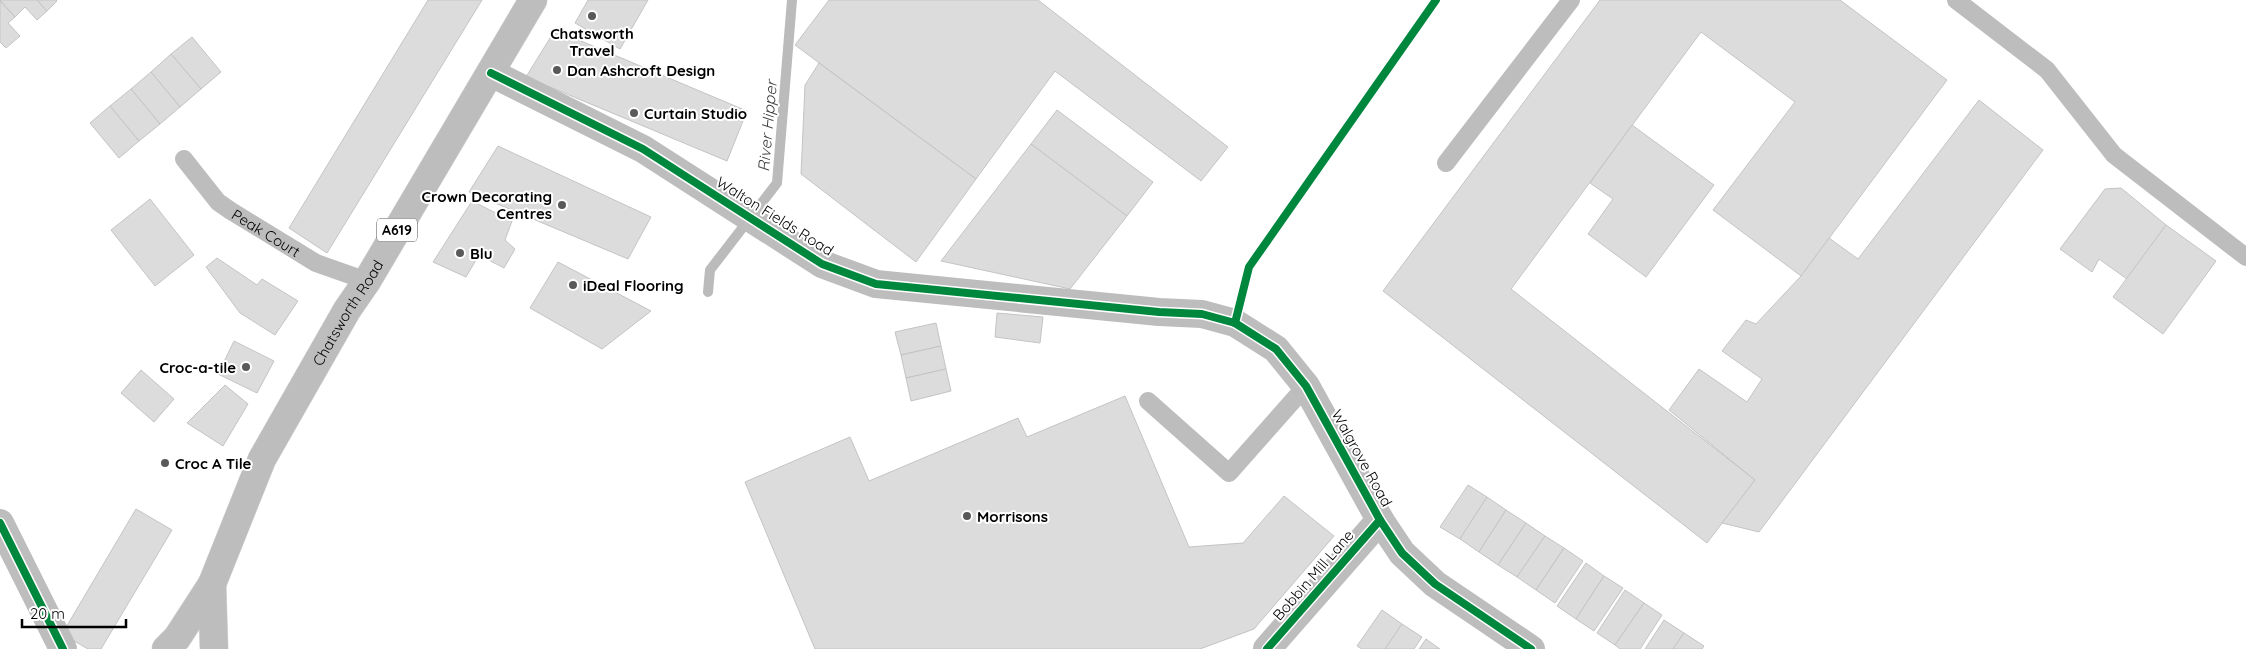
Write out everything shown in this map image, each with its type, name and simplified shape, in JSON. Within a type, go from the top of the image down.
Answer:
[{"type":"main road","name":"Chatsworth Road","points":[[166,649],[177,638],[212,584],[262,459],[347,310],[367,280],[533,0]]},
{"type":"main road","name":"Walton Fields Road","points":[[491,72],[644,149],[822,264],[876,284],[1159,312]]},
{"type":"main road","name":"Walgrove Road","points":[[1159,312],[1202,314],[1235,323],[1276,349],[1306,386],[1380,520],[1402,553],[1435,584],[1531,649]]},
{"type":"main road","name":"Bobbin Mill Lane","points":[[1267,649],[1380,520]]},
{"type":"main road","points":[[0,523],[62,649]]},
{"type":"main road","name":"Chatsworth Road","points":[[212,584],[214,649]]},
{"type":"lane","points":[[1446,163],[1571,0]]},
{"type":"lane","points":[[1956,0],[2047,70],[2114,155],[2246,257]]},
{"type":"lane","name":"Peak Court","points":[[184,159],[218,202],[231,211],[316,263],[367,280]]},
{"type":"lane","points":[[1148,401],[1229,473],[1306,386]]},
{"type":"building","points":[[0,0],[37,0],[47,11],[37,20],[25,7],[15,17]]},
{"type":"building","points":[[37,0],[56,0],[57,1],[47,11]]},
{"type":"building","points":[[428,0],[482,0],[327,253],[289,228]]},
{"type":"building","points":[[588,0],[648,0],[620,49],[575,23]]},
{"type":"building","points":[[829,0],[1038,0],[1228,147],[1201,181],[1055,71],[976,179],[795,45]]},
{"type":"building","points":[[1600,0],[1840,0],[1947,80],[1801,276],[1713,210],[1795,102],[1701,32],[1511,289],[1755,480],[1707,543],[1383,291]]},
{"type":"building","points":[[0,1],[15,17],[8,23],[20,36],[6,48],[0,42]]},
{"type":"building","points":[[555,30],[747,111],[727,161],[526,77]]},
{"type":"building","points":[[192,37],[221,72],[201,89],[171,54]]},
{"type":"building","points":[[171,54],[201,89],[180,107],[151,72]]},
{"type":"building","points":[[819,63],[976,179],[916,262],[801,174],[805,85]]},
{"type":"building","points":[[151,72],[180,107],[160,124],[131,89]]},
{"type":"building","points":[[131,89],[160,124],[139,141],[110,106]]},
{"type":"building","points":[[1979,100],[2043,150],[1759,532],[1722,523],[1755,480],[1669,410],[1699,369],[1747,402],[1762,379],[1722,351],[1746,320],[1756,324],[1801,276],[1829,238],[1858,259]]},
{"type":"building","points":[[110,106],[139,141],[119,158],[90,123]]},
{"type":"building","points":[[1057,110],[1153,182],[1127,216],[1031,144]]},
{"type":"building","points":[[1632,125],[1714,185],[1646,277],[1588,234],[1613,199],[1590,183]]},
{"type":"building","points":[[1031,144],[1127,216],[1070,289],[941,261]]},
{"type":"building","name":"Crown Decorating Centres","points":[[498,146],[651,217],[628,259],[469,192]]},
{"type":"building","points":[[2121,188],[2166,225],[2127,279],[2099,259],[2092,272],[2060,249],[2105,189]]},
{"type":"building","points":[[150,199],[194,255],[155,286],[111,230]]},
{"type":"building","points":[[472,201],[512,221],[505,240],[515,249],[504,268],[479,255],[466,277],[433,262]]},
{"type":"building","points":[[2166,225],[2216,261],[2163,334],[2113,297]]},
{"type":"building","points":[[217,258],[257,285],[262,279],[298,301],[275,335],[240,313],[206,267]]},
{"type":"building","name":"iDeal Flooring","points":[[558,262],[651,311],[602,349],[530,308]]},
{"type":"building","points":[[997,313],[1043,317],[1040,343],[995,337]]},
{"type":"building","points":[[936,323],[941,346],[901,355],[895,332]]},
{"type":"building","name":"Croc-a-tile","points":[[234,341],[274,361],[257,393],[218,374]]},
{"type":"building","points":[[941,346],[946,369],[906,378],[901,355]]},
{"type":"building","points":[[946,369],[951,391],[911,401],[906,378]]},
{"type":"building","points":[[141,370],[174,399],[154,422],[121,393]]},
{"type":"building","points":[[225,385],[248,404],[223,446],[187,423]]},
{"type":"building","name":"Morrisons","points":[[1125,396],[1189,547],[1243,543],[1284,496],[1334,536],[1254,629],[1200,649],[815,649],[745,482],[850,437],[869,481],[1018,418],[1027,437]]},
{"type":"building","points":[[1468,485],[1487,497],[1460,539],[1440,527]]},
{"type":"building","points":[[1487,497],[1506,510],[1479,552],[1460,539]]},
{"type":"building","points":[[136,509],[172,530],[101,649],[88,649],[62,634]]},
{"type":"building","points":[[1506,510],[1526,523],[1498,565],[1479,552]]},
{"type":"building","points":[[1526,523],[1545,536],[1517,577],[1498,565]]},
{"type":"building","points":[[1545,536],[1564,548],[1536,590],[1517,577]]},
{"type":"building","points":[[1564,548],[1583,561],[1555,603],[1536,590]]},
{"type":"building","points":[[1586,563],[1604,576],[1576,619],[1557,606]]},
{"type":"building","points":[[1604,576],[1623,588],[1594,631],[1576,619]]},
{"type":"building","points":[[1625,590],[1644,603],[1615,645],[1597,633]]},
{"type":"building","points":[[1644,603],[1662,615],[1640,649],[1620,649],[1615,645]]},
{"type":"building","points":[[1382,610],[1402,624],[1385,649],[1362,649],[1357,646]]},
{"type":"building","points":[[1664,620],[1684,633],[1673,649],[1645,649]]},
{"type":"building","points":[[1402,624],[1422,637],[1414,649],[1385,649]]},
{"type":"building","points":[[1684,633],[1704,646],[1702,649],[1673,649]]},
{"type":"building","points":[[1426,639],[1440,649],[1419,649]]},
{"type":"waterway","name":"River Hipper","points":[[708,292],[710,270],[777,183],[792,0]]},
{"type":"cycle path","points":[[1235,323],[1249,267],[1436,0]]},
{"type":"cycle path","points":[[491,73],[643,149],[822,264],[876,284],[1159,312],[1202,314],[1235,323],[1276,349],[1306,386],[1380,520],[1402,553],[1435,584],[1531,649]]},
{"type":"cycle path","points":[[1267,649],[1380,520]]},
{"type":"cycle path","points":[[0,523],[63,649]]},
{"type":"place","name":"Chatsworth Travel","points":[[592,16]]},
{"type":"place","name":"Dan Ashcroft Design","points":[[557,70]]},
{"type":"place","name":"Curtain Studio","points":[[634,113]]},
{"type":"place","name":"Crown Decorating Centres","points":[[562,205]]},
{"type":"place","name":"Blu","points":[[460,253]]},
{"type":"place","name":"iDeal Flooring","points":[[573,285]]},
{"type":"place","name":"Croc-a-tile","points":[[246,367]]},
{"type":"place","name":"Croc A Tile","points":[[165,463]]},
{"type":"place","name":"Morrisons","points":[[967,516]]}]
